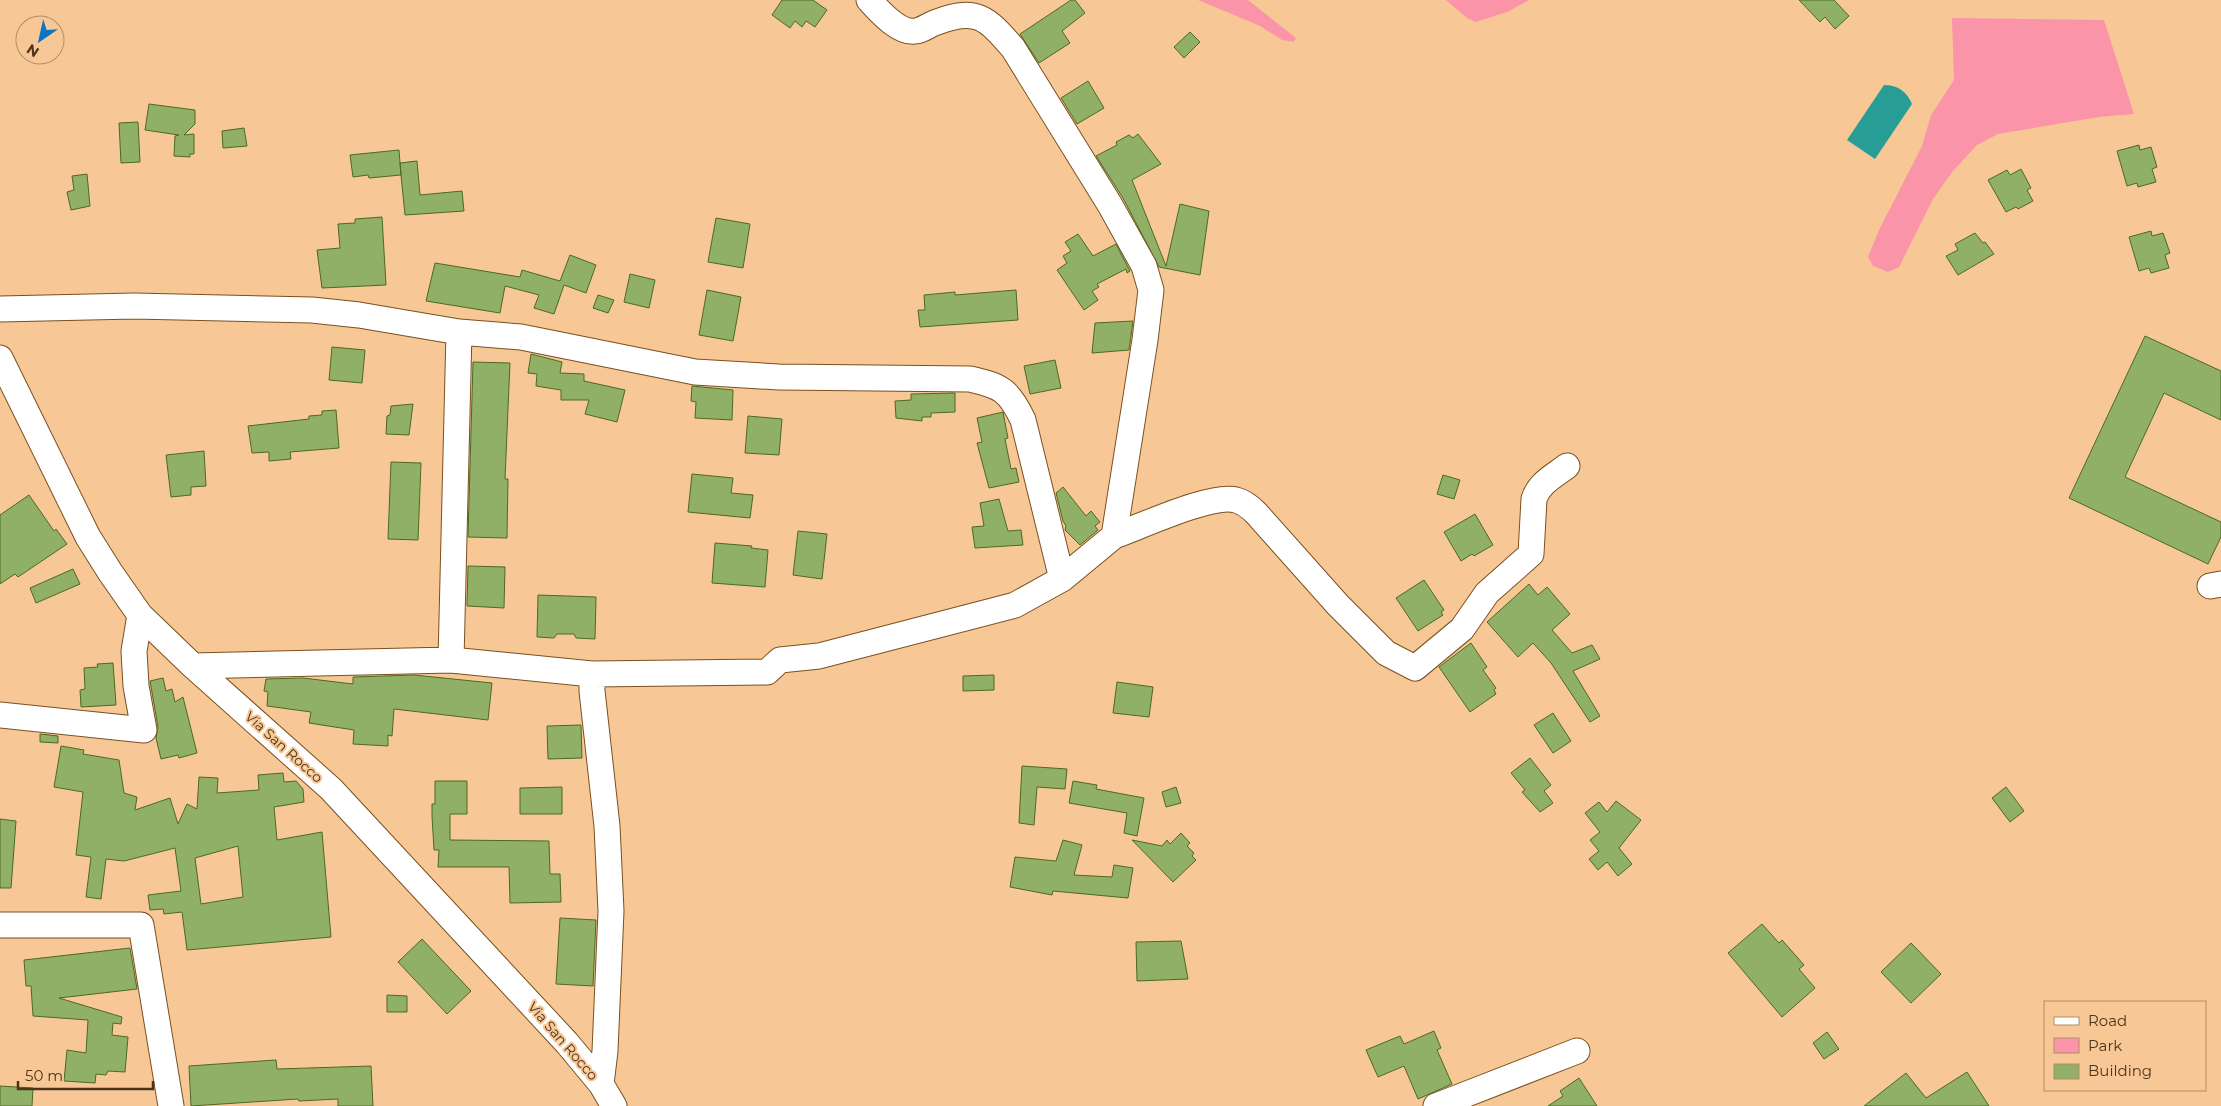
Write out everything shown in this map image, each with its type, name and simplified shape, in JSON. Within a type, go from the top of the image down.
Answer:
[{"type":"street","points":[[869,0],[899,28],[915,32],[953,17],[975,15],[993,25],[1013,48],[1110,205],[1144,266],[1150,290],[1145,340],[1114,536]]},
{"type":"street","points":[[0,309],[134,306],[312,310],[359,315],[459,332],[521,337],[695,372],[779,377],[970,379],[996,385],[1014,401],[1023,420],[1062,579]]},
{"type":"street","points":[[451,660],[459,332]]},
{"type":"street","name":"Via San Rocco","points":[[0,358],[85,530],[110,572],[140,615],[331,789],[567,1043],[603,1098]]},
{"type":"street","points":[[194,666],[451,660],[592,674],[767,672],[780,660],[819,656],[1014,605],[1062,579],[1114,536],[1212,500],[1226,499],[1242,502],[1256,513],[1338,605],[1386,653],[1415,668],[1462,629],[1486,593],[1531,554],[1534,499],[1537,491],[1541,484],[1567,466]]},
{"type":"street","points":[[0,715],[144,730],[136,686],[134,650],[140,615]]},
{"type":"street","points":[[592,674],[592,691],[607,826],[611,911],[603,1098]]},
{"type":"street","points":[[0,925],[141,925],[171,1106]]},
{"type":"street","points":[[1436,1106],[1577,1051]]},
{"type":"green space","points":[[1198,0],[1248,0],[1296,38],[1294,42],[1282,40],[1260,26]]},
{"type":"green space","points":[[1446,0],[1529,0],[1507,12],[1476,22],[1467,18]]},
{"type":"green space","points":[[1952,18],[2104,20],[2134,114],[2099,117],[1998,134],[1977,145],[1953,171],[1933,199],[1899,267],[1888,272],[1873,266],[1868,257],[1879,230],[1922,146],[1931,115],[1954,80]]},
{"type":"water","points":[[1884,85],[1894,86],[1901,90],[1912,104],[1875,159],[1847,140]]},
{"type":"building","points":[[782,0],[813,0],[827,10],[815,27],[806,21],[802,27],[795,21],[790,28],[772,15]]},
{"type":"building","points":[[1071,0],[1075,0],[1085,13],[1062,31],[1070,43],[1039,63],[1020,34]]},
{"type":"building","points":[[1799,0],[1834,0],[1849,16],[1835,29],[1825,17],[1820,22]]},
{"type":"building","points":[[1190,32],[1200,42],[1184,58],[1174,47]]},
{"type":"building","points":[[1088,81],[1104,108],[1077,124],[1061,98]]},
{"type":"building","points":[[149,104],[195,110],[195,124],[184,135],[194,134],[194,154],[190,154],[190,157],[174,156],[175,136],[179,135],[145,130]]},
{"type":"building","points":[[138,122],[140,162],[121,163],[119,123]]},
{"type":"building","points":[[244,128],[247,146],[223,148],[222,131]]},
{"type":"building","points":[[1138,134],[1161,164],[1132,180],[1166,266],[1180,204],[1209,211],[1200,275],[1159,267],[1123,198],[1096,156],[1117,145],[1116,142],[1129,135],[1133,138]]},
{"type":"building","points":[[2139,145],[2140,150],[2151,147],[2157,167],[2152,169],[2156,182],[2138,187],[2137,183],[2127,186],[2117,151]]},
{"type":"building","points":[[399,150],[400,163],[417,161],[420,195],[462,191],[464,211],[405,215],[401,175],[369,178],[368,175],[353,177],[350,155]]},
{"type":"building","points":[[2021,169],[2031,188],[2027,190],[2033,201],[2018,209],[2016,207],[2006,212],[1988,180],[2007,170],[2010,175]]},
{"type":"building","points":[[87,174],[90,206],[71,210],[67,192],[74,190],[72,176]]},
{"type":"building","points":[[382,217],[386,285],[322,288],[317,250],[340,248],[338,224],[355,223],[355,219]]},
{"type":"building","points":[[716,218],[750,224],[743,268],[708,262]]},
{"type":"building","points":[[2151,231],[2152,236],[2163,233],[2170,253],[2165,255],[2169,268],[2151,273],[2149,268],[2139,271],[2129,237]]},
{"type":"building","points":[[1975,233],[1994,254],[1958,275],[1946,256],[1958,250],[1955,244]]},
{"type":"building","points":[[1078,234],[1093,256],[1116,244],[1130,271],[1127,273],[1126,269],[1097,284],[1099,287],[1092,291],[1098,300],[1084,310],[1057,270],[1067,263],[1063,256],[1071,251],[1065,242]]},
{"type":"building","points":[[570,255],[596,265],[586,293],[564,285],[554,314],[534,308],[539,295],[505,286],[500,313],[426,301],[435,263],[520,277],[522,270],[560,281]]},
{"type":"building","points":[[630,274],[655,280],[649,308],[624,302]]},
{"type":"building","points":[[707,290],[741,297],[733,341],[699,335]]},
{"type":"building","points":[[1016,290],[1018,320],[920,327],[918,310],[925,310],[924,295],[955,292],[955,295]]},
{"type":"building","points":[[598,295],[614,300],[608,313],[593,308]]},
{"type":"building","points":[[1133,321],[1129,350],[1092,353],[1095,323]]},
{"type":"building","points":[[2145,336],[2221,371],[2221,420],[2164,393],[2125,477],[2221,522],[2221,537],[2208,564],[2069,498]]},
{"type":"building","points":[[332,347],[365,350],[362,383],[329,380]]},
{"type":"building","points":[[531,354],[562,362],[560,373],[584,374],[584,381],[625,390],[617,422],[585,414],[589,400],[561,400],[561,390],[536,386],[537,374],[528,373]]},
{"type":"building","points":[[1055,360],[1061,388],[1030,394],[1024,366]]},
{"type":"building","points":[[473,362],[510,363],[505,479],[508,479],[507,538],[468,537]]},
{"type":"building","points":[[692,386],[733,390],[732,420],[695,418],[696,402],[691,401]]},
{"type":"building","points":[[955,393],[955,412],[931,413],[931,417],[922,417],[922,421],[896,418],[895,401],[911,400],[911,394]]},
{"type":"building","points":[[413,404],[409,435],[386,434],[387,416],[390,415],[391,406]]},
{"type":"building","points":[[336,410],[339,448],[290,452],[291,459],[269,461],[269,452],[252,453],[248,426],[309,419],[309,416],[322,415],[322,411]]},
{"type":"building","points":[[1003,412],[1008,438],[1005,439],[1011,469],[1016,468],[1019,482],[989,488],[977,443],[982,442],[977,418]]},
{"type":"building","points":[[748,416],[782,419],[779,455],[745,453]]},
{"type":"building","points":[[204,451],[206,486],[191,487],[191,495],[171,497],[166,455]]},
{"type":"building","points":[[391,462],[421,463],[418,540],[388,539]]},
{"type":"building","points":[[692,474],[733,478],[731,493],[753,495],[750,518],[688,512]]},
{"type":"building","points":[[1443,475],[1460,480],[1454,499],[1437,494]]},
{"type":"building","points":[[1063,487],[1086,516],[1091,511],[1100,522],[1095,526],[1098,530],[1080,545],[1065,530],[1066,526],[1056,493]]},
{"type":"building","points":[[29,495],[54,531],[56,529],[67,544],[18,577],[15,574],[0,584],[0,515]]},
{"type":"building","points":[[999,499],[1008,531],[1021,530],[1023,545],[975,548],[972,527],[984,526],[980,503]]},
{"type":"building","points":[[1475,514],[1493,545],[1461,561],[1444,532]]},
{"type":"building","points":[[798,531],[827,534],[822,579],[793,575]]},
{"type":"building","points":[[715,543],[752,546],[751,548],[768,550],[765,587],[712,583]]},
{"type":"building","points":[[468,566],[505,567],[504,608],[467,606]]},
{"type":"building","points":[[73,569],[80,584],[36,603],[30,588]]},
{"type":"building","points":[[1424,580],[1444,610],[1441,612],[1443,615],[1418,631],[1396,598]]},
{"type":"building","points":[[1529,584],[1538,595],[1547,587],[1570,614],[1552,630],[1572,653],[1592,645],[1600,659],[1573,671],[1600,716],[1590,722],[1551,663],[1533,643],[1518,657],[1487,622]]},
{"type":"building","points":[[538,595],[596,597],[595,639],[576,638],[574,634],[557,634],[554,638],[537,637]]},
{"type":"building","points":[[1471,643],[1487,667],[1483,670],[1496,688],[1494,690],[1496,694],[1470,712],[1439,667]]},
{"type":"building","points":[[113,663],[116,705],[81,707],[80,690],[85,689],[84,668],[98,667],[97,664]]},
{"type":"building","points":[[414,675],[492,683],[488,720],[394,709],[392,736],[388,735],[388,746],[353,744],[354,730],[309,723],[311,712],[267,706],[268,692],[264,691],[266,679],[303,678],[353,684],[353,677]]},
{"type":"building","points":[[994,675],[994,690],[963,691],[963,676]]},
{"type":"building","points":[[163,678],[166,691],[172,689],[175,702],[183,697],[197,753],[179,758],[178,755],[161,759],[156,738],[158,727],[150,681]]},
{"type":"building","points":[[1117,682],[1153,687],[1149,717],[1113,713]]},
{"type":"building","points":[[1553,713],[1571,741],[1553,753],[1534,725]]},
{"type":"building","points":[[581,725],[582,758],[548,759],[547,726]]},
{"type":"building","points":[[40,734],[58,736],[58,743],[40,742]]},
{"type":"building","points":[[61,746],[84,750],[83,754],[119,760],[124,793],[137,797],[135,810],[170,798],[178,824],[187,804],[197,809],[199,777],[218,778],[217,793],[259,790],[258,775],[283,773],[284,782],[296,781],[303,789],[304,802],[274,807],[277,840],[322,832],[331,937],[187,950],[182,912],[164,914],[163,909],[150,910],[148,895],[181,891],[175,848],[124,861],[106,859],[101,899],[86,897],[91,857],[76,855],[83,792],[54,787]],"holes":[[[238,846],[243,897],[201,904],[195,858]]]},
{"type":"building","points":[[1530,758],[1551,785],[1544,791],[1553,803],[1540,812],[1522,792],[1525,790],[1511,773]]},
{"type":"building","points":[[1022,766],[1067,769],[1065,789],[1037,787],[1034,825],[1019,823]]},
{"type":"building","points":[[435,781],[467,781],[467,814],[450,814],[450,840],[549,841],[550,874],[560,874],[561,902],[510,903],[509,867],[438,867],[439,850],[434,850],[432,816],[432,804],[435,804]]},
{"type":"building","points":[[1073,781],[1097,785],[1096,789],[1144,798],[1137,836],[1124,833],[1127,813],[1069,803]]},
{"type":"building","points":[[562,787],[562,814],[520,814],[520,788]]},
{"type":"building","points":[[1176,787],[1181,803],[1166,807],[1162,792]]},
{"type":"building","points":[[2006,787],[2024,811],[2010,822],[1992,798]]},
{"type":"building","points":[[1616,801],[1641,820],[1619,848],[1632,864],[1618,876],[1607,862],[1598,870],[1589,859],[1599,851],[1590,840],[1600,832],[1585,813],[1599,802],[1607,812]]},
{"type":"building","points":[[0,819],[16,821],[11,888],[0,888]]},
{"type":"building","points":[[1181,833],[1190,843],[1187,846],[1194,853],[1192,856],[1196,860],[1173,882],[1132,840],[1162,846],[1167,840],[1170,844]]},
{"type":"building","points":[[1063,840],[1082,845],[1074,875],[1112,877],[1114,865],[1133,868],[1128,898],[1053,891],[1052,895],[1010,887],[1015,857],[1056,861]]},
{"type":"building","points":[[560,918],[596,920],[593,986],[556,984]]},
{"type":"building","points":[[1762,924],[1779,943],[1782,940],[1804,965],[1799,969],[1815,988],[1782,1017],[1728,953]]},
{"type":"building","points":[[422,939],[471,991],[447,1014],[398,962]]},
{"type":"building","points":[[1181,941],[1188,979],[1137,981],[1136,942]]},
{"type":"building","points":[[1911,943],[1941,974],[1911,1003],[1881,972]]},
{"type":"building","points":[[130,948],[137,989],[59,998],[122,1017],[121,1024],[113,1023],[112,1035],[128,1037],[125,1072],[108,1071],[106,1075],[96,1074],[95,1083],[64,1081],[67,1050],[86,1053],[88,1020],[33,1016],[31,986],[26,986],[24,960]]},
{"type":"building","points":[[387,995],[407,996],[407,1012],[387,1012]]},
{"type":"building","points":[[1434,1031],[1441,1048],[1437,1050],[1452,1084],[1418,1099],[1404,1066],[1378,1077],[1366,1050],[1400,1036],[1404,1044]]},
{"type":"building","points":[[1827,1032],[1839,1049],[1824,1059],[1813,1043]]},
{"type":"building","points":[[276,1060],[277,1069],[371,1066],[373,1106],[338,1106],[338,1099],[299,1101],[298,1099],[191,1106],[189,1066]]},
{"type":"building","points":[[1967,1072],[1989,1106],[1864,1106],[1906,1073],[1926,1098]]},
{"type":"building","points":[[1579,1078],[1597,1106],[1548,1106],[1563,1096],[1560,1091]]},
{"type":"building","points":[[0,1086],[33,1088],[32,1106],[0,1106]]}]
